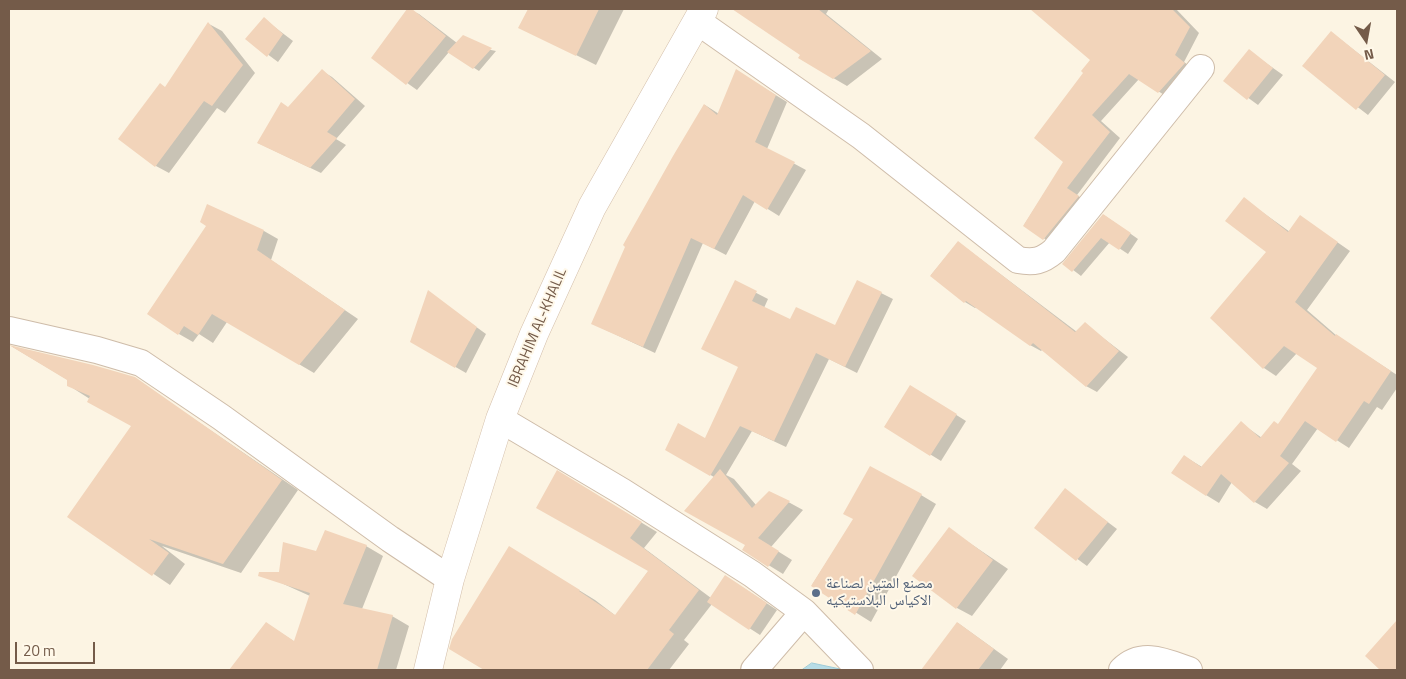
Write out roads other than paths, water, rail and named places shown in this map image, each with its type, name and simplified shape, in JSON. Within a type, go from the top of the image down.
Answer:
[{"type":"street","points":[[700,15],[860,136],[1018,260],[1031,263],[1044,260],[1054,251],[1201,68]]},
{"type":"street","name":"IBRAHIM AL-KHALIL","points":[[428,670],[450,579],[500,419],[534,334],[592,207],[700,15]]},
{"type":"street","points":[[9,330],[97,350],[141,363],[229,423],[390,539],[450,579]]},
{"type":"street","points":[[500,419],[623,492],[752,574],[804,612],[860,670]]},
{"type":"street","points":[[754,670],[804,612]]},
{"type":"street","points":[[1122,670],[1141,659],[1159,659],[1189,670]]},
{"type":"water","points":[[812,663],[845,670],[802,670]]},
{"type":"place","name":"مصنع المتين لصناعة الاكياس البلاستيكيه","points":[[816,593]]}]
